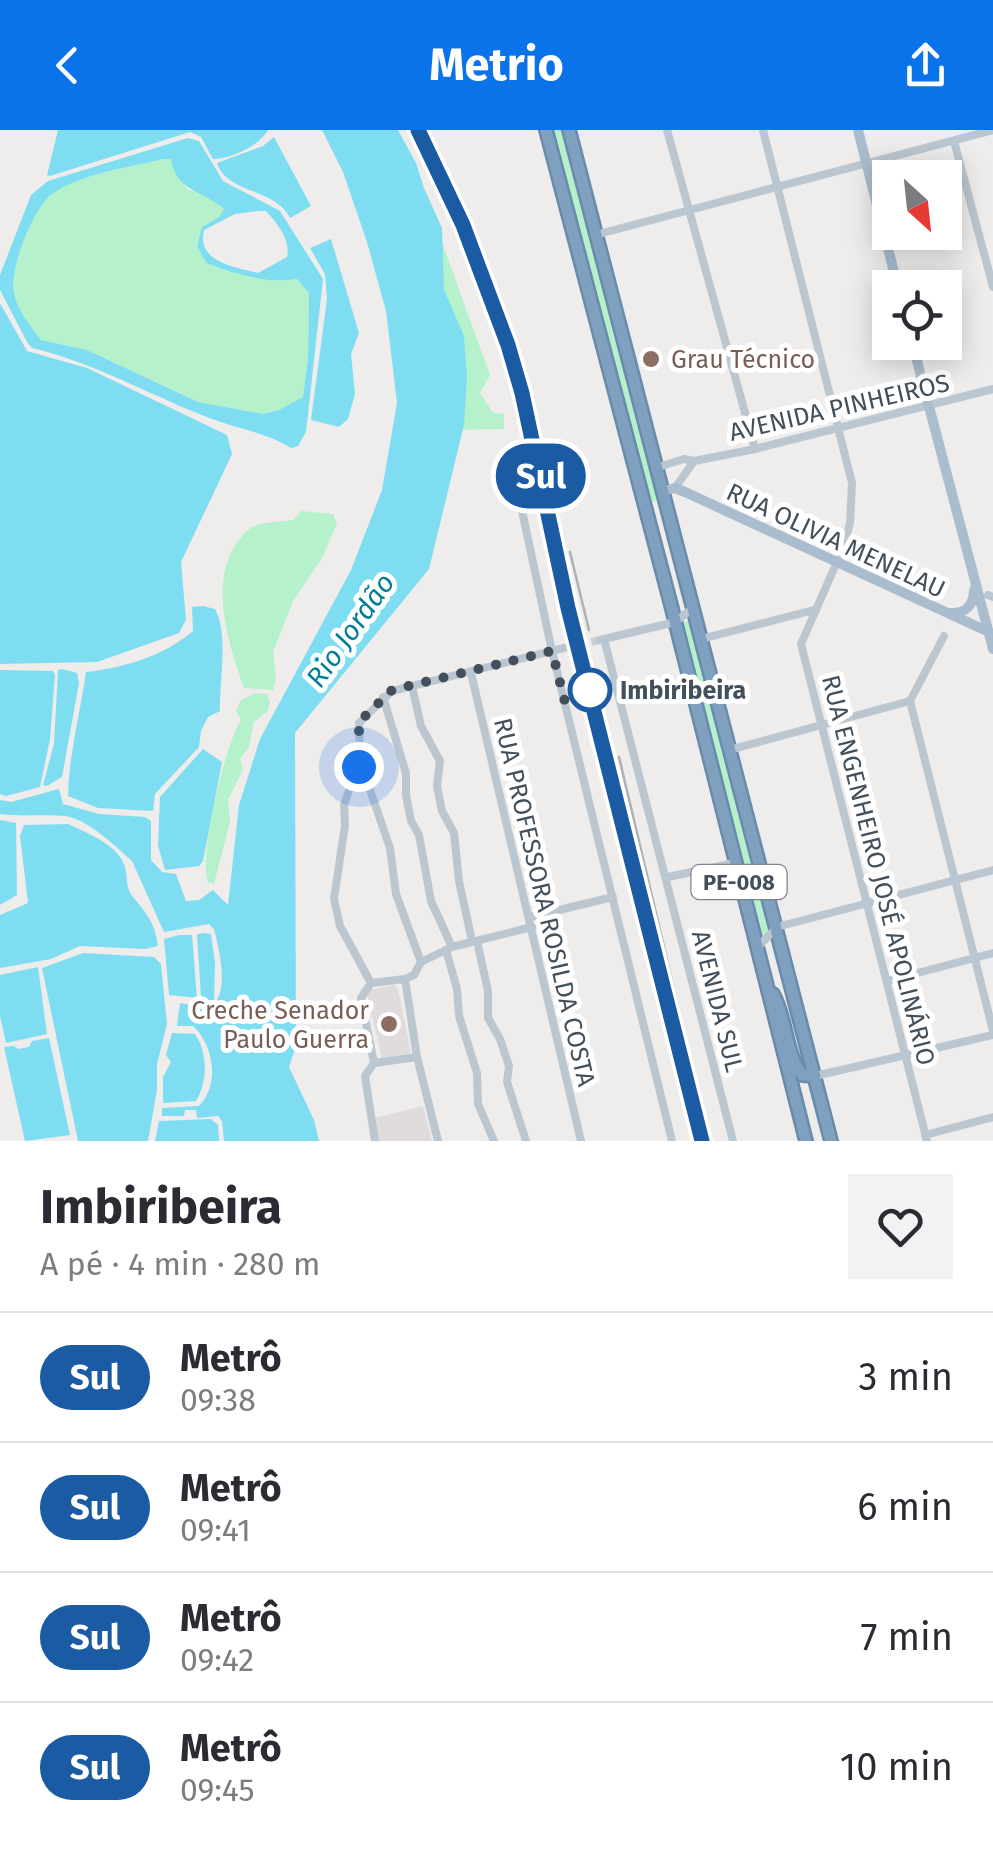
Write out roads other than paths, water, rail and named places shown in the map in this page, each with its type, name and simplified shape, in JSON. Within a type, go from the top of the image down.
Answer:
[{"type":"highway","name":"PE-008","points":[[546,130],[806,1141]]},
{"type":"highway","name":"PE-008","points":[[568,130],[655,468],[669,489],[728,750],[830,1141]]},
{"type":"highway","points":[[648,519],[669,489]]},
{"type":"highway","points":[[764,978],[782,1011],[798,1072],[806,1077],[815,1076]]},
{"type":"main road","points":[[858,130],[893,270]]},
{"type":"main road","points":[[916,360],[993,649]]},
{"type":"main road","name":"RUA OLIVIA MENELAU","points":[[669,489],[838,560],[991,633]]},
{"type":"main road","points":[[945,613],[960,613],[971,604],[973,576]]},
{"type":"street","points":[[667,130],[755,449]]},
{"type":"street","name":"RUA ENGENHEIRO JOSÉ APOLINÁRIO","points":[[763,130],[852,483],[852,507],[838,560],[801,644],[926,1138]]},
{"type":"street","points":[[595,235],[993,130]]},
{"type":"street","points":[[954,140],[993,287]]},
{"type":"street","name":"AVENIDA PINHEIROS","points":[[655,468],[684,459],[755,449],[993,390]]},
{"type":"street","points":[[509,450],[552,651],[672,1141]]},
{"type":"street","points":[[669,489],[694,460]]},
{"type":"street","points":[[675,622],[693,608]]},
{"type":"street","points":[[702,639],[814,610]]},
{"type":"street","name":"AVENIDA SUL","points":[[675,622],[602,639],[668,878],[733,1141]]},
{"type":"street","points":[[815,1076],[993,1033],[910,701],[944,636]]},
{"type":"street","points":[[371,983],[343,932],[334,904],[344,804],[360,759],[359,722],[392,690],[568,647]]},
{"type":"street","name":"RUA PROFESSORA ROSILDA COSTA","points":[[471,672],[580,1141]]},
{"type":"street","points":[[412,686],[421,726],[440,761],[437,786],[442,811],[454,834],[459,881],[487,984],[488,1018],[500,1039],[508,1066],[507,1082],[526,1141]]},
{"type":"street","points":[[383,697],[406,772],[406,795],[411,820],[420,834],[431,901],[449,949],[458,989],[458,1016],[478,1073],[478,1104],[494,1141]]},
{"type":"street","points":[[728,750],[910,701]]},
{"type":"street","points":[[356,776],[369,787],[390,848],[402,915],[422,962]]},
{"type":"street","points":[[350,790],[369,787]]},
{"type":"street","points":[[668,878],[734,862]]},
{"type":"street","points":[[757,948],[777,928],[993,870]]},
{"type":"street","points":[[371,983],[405,980],[414,975],[422,962],[449,949],[614,897]]},
{"type":"street","points":[[887,981],[993,953]]},
{"type":"street","points":[[405,980],[417,1057],[438,1141]]},
{"type":"street","points":[[371,983],[361,998],[374,1063],[365,1076],[375,1141]]},
{"type":"street","points":[[374,1063],[417,1057]]},
{"type":"street","points":[[926,1138],[993,1117]]},
{"type":"water","points":[[58,130],[268,130],[251,146],[220,158],[213,159],[201,137],[190,132],[50,176],[47,175]]},
{"type":"water","name":"Rio Jordão","points":[[322,130],[398,130],[416,163],[442,228],[444,290],[464,336],[464,425],[429,569],[295,733],[296,1046],[289,1067],[314,1120],[319,1141],[224,1141],[218,1116],[197,1118],[196,1110],[185,1110],[184,1116],[162,1116],[162,1108],[199,1106],[210,1087],[212,1065],[206,1044],[193,1026],[177,1026],[180,1003],[210,1009],[220,993],[222,972],[214,929],[209,924],[164,932],[132,861],[101,834],[65,816],[0,814],[0,800],[11,802],[59,789],[63,804],[99,814],[145,817],[151,821],[151,860],[162,872],[176,874],[186,901],[199,900],[213,890],[228,905],[239,805],[260,739],[351,570],[382,490],[397,403],[386,311],[343,172]]},
{"type":"water","points":[[274,137],[311,206],[290,218],[274,201],[231,180],[217,163],[263,146]]},
{"type":"water","points":[[188,138],[199,141],[223,181],[280,211],[323,279],[306,432],[298,446],[291,448],[212,419],[101,371],[32,348],[0,290],[0,275],[31,195],[48,181]],"holes":[[[171,159],[184,184],[224,209],[219,217],[202,227],[197,246],[206,263],[262,279],[297,279],[309,293],[303,397],[279,410],[263,414],[198,402],[87,350],[41,340],[18,306],[13,282],[19,255],[37,212],[52,194],[91,176]],[[266,211],[279,226],[287,244],[287,257],[258,273],[212,256],[203,241],[204,230],[235,214]]]},
{"type":"water","points":[[331,239],[359,333],[351,354],[355,394],[348,419],[339,427],[311,420],[327,299],[325,274],[310,248]]},
{"type":"water","points":[[0,303],[27,351],[87,368],[227,435],[232,454],[181,562],[186,620],[179,633],[97,662],[0,664]]},
{"type":"water","points":[[192,607],[215,609],[219,619],[222,659],[220,711],[208,717],[199,747],[155,794],[153,811],[98,808],[68,796],[86,672],[128,664],[169,647],[193,631]]},
{"type":"water","points":[[0,670],[53,671],[55,675],[50,739],[40,787],[6,796],[0,794]]},
{"type":"water","points":[[58,670],[77,673],[79,683],[62,777],[47,786],[43,785],[54,744]]},
{"type":"water","points":[[203,749],[222,762],[203,861],[199,866],[165,870],[158,845],[160,797]]},
{"type":"water","points":[[0,820],[16,823],[17,895],[0,905]]},
{"type":"water","points":[[68,824],[101,841],[122,859],[129,890],[150,919],[158,946],[80,946],[51,959],[0,968],[0,915],[28,903],[20,836],[24,825]]},
{"type":"water","points":[[197,934],[211,934],[215,963],[214,1001],[210,1005],[201,996]]},
{"type":"water","points":[[192,935],[197,998],[169,995],[164,939]]},
{"type":"water","points":[[83,953],[154,957],[161,964],[167,1024],[157,1064],[157,1090],[148,1141],[78,1141],[42,968]]},
{"type":"water","points":[[38,967],[47,1034],[6,1043],[0,1016],[0,975]]},
{"type":"water","points":[[172,1033],[195,1034],[202,1050],[204,1076],[196,1101],[163,1103],[163,1077],[171,1062],[166,1055]]},
{"type":"water","points":[[49,1038],[70,1135],[25,1141],[4,1047],[29,1047],[32,1041]]},
{"type":"water","points":[[211,1119],[218,1125],[219,1141],[155,1141],[159,1121]]},
{"type":"tunnel","points":[[568,647],[600,640]]},
{"type":"tram line","points":[[410,130],[465,250],[520,407],[569,635]]},
{"type":"tram line","points":[[602,761],[694,1141]]},
{"type":"railway","points":[[419,130],[476,259],[512,360],[575,634]]},
{"type":"railway","points":[[570,552],[589,630]]},
{"type":"railway","points":[[619,757],[710,1141]]},
{"type":"metro line","name":"Sul","points":[[418,130],[463,225],[522,393],[568,608],[702,1141]]},
{"type":"place","name":"Grau Técnico","points":[[651,359]]},
{"type":"place","name":"Imbiribeira","points":[[590,690]]},
{"type":"place","name":"Creche Senador Paulo Guerra","points":[[389,1024]]}]
